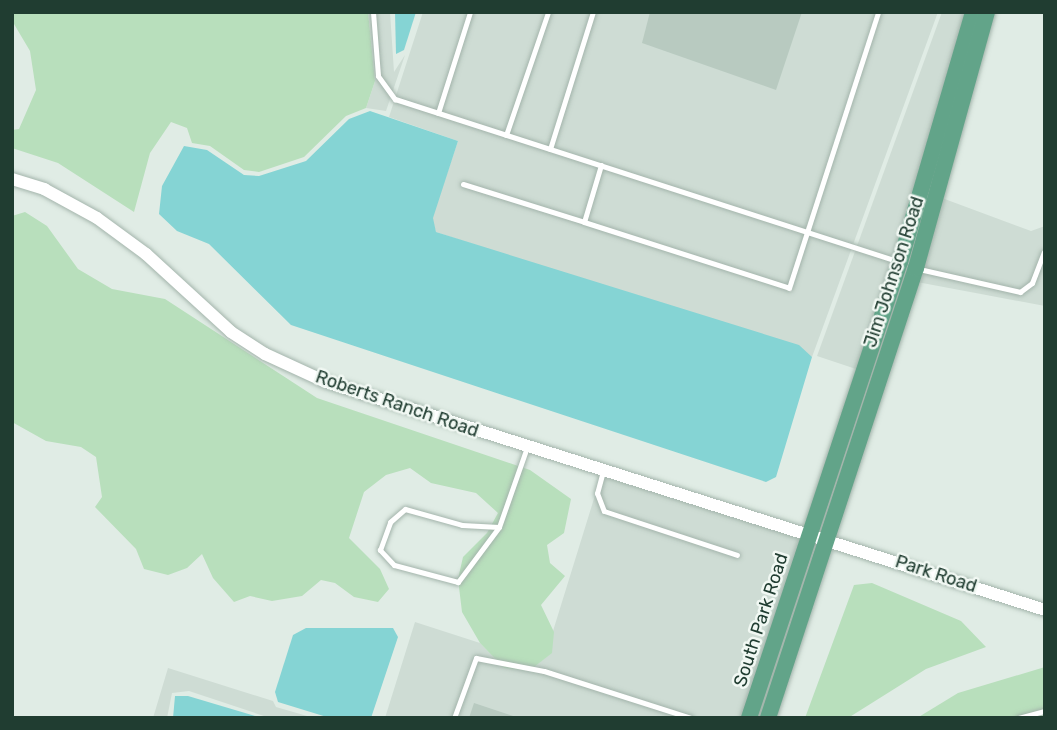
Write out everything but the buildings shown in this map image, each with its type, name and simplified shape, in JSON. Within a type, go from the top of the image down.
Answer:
[{"type":"main road","name":"Jim Johnson Road","points":[[818,537],[856,395],[900,262],[973,12]]},
{"type":"main road","name":"Jim Johnson Road","points":[[818,537],[871,407],[916,268],[987,12]]},
{"type":"main road","points":[[871,407],[869,388],[902,286],[900,262]]},
{"type":"main road","points":[[768,718],[785,667],[818,537]]},
{"type":"main road","name":"South Park Road","points":[[749,718],[818,537]]},
{"type":"street","name":"Roberts Ranch Road","points":[[12,179],[44,189],[97,218],[146,254],[231,332],[265,355],[326,382],[818,537]]},
{"type":"street","name":"Park Road","points":[[818,537],[1045,610]]},
{"type":"lane","points":[[373,12],[377,76],[395,99],[916,268],[1020,292],[1032,284],[1044,252]]},
{"type":"lane","points":[[438,113],[470,12]]},
{"type":"lane","points":[[506,135],[548,12]]},
{"type":"lane","points":[[550,149],[593,12]]},
{"type":"lane","points":[[463,184],[789,288],[878,12]]},
{"type":"lane","points":[[584,222],[601,166]]},
{"type":"lane","points":[[499,527],[462,526],[405,509],[390,522],[380,550],[384,559],[394,565],[458,582],[499,527],[527,447]]},
{"type":"lane","points":[[603,471],[597,493],[604,511],[737,555]]},
{"type":"lane","points":[[454,718],[476,658],[544,671],[691,718]]},
{"type":"lane","points":[[1017,718],[1045,711]]},
{"type":"shaded area","points":[[368,12],[390,12],[394,72],[405,55],[386,111],[366,108],[375,81]]},
{"type":"shaded area","points":[[423,12],[938,12],[812,357],[436,232],[432,218],[458,141],[389,117]]},
{"type":"shaded area","points":[[942,12],[968,12],[859,370],[817,356]]},
{"type":"shaded area","points":[[942,198],[1031,231],[1045,226],[1045,306],[917,282]]},
{"type":"shaded area","points":[[601,476],[803,538],[744,718],[385,718],[415,622],[480,643],[504,668],[529,671],[551,653],[553,631]]},
{"type":"shaded area","points":[[168,668],[273,701],[276,707],[314,718],[270,718],[189,691],[172,693],[167,718],[153,718]]},
{"type":"green space","points":[[12,12],[368,12],[375,81],[366,108],[346,116],[304,157],[259,172],[244,170],[210,146],[192,143],[187,128],[171,122],[150,153],[134,212],[58,163],[12,148],[12,130],[19,129],[36,90],[30,51],[14,24]]},
{"type":"green space","points":[[25,212],[47,226],[78,269],[112,289],[165,299],[317,398],[530,470],[571,499],[564,533],[547,545],[550,563],[565,576],[541,605],[554,632],[552,653],[529,671],[504,668],[480,643],[462,612],[458,579],[463,557],[487,533],[498,513],[476,493],[431,483],[410,468],[386,475],[364,492],[349,538],[380,569],[389,589],[378,602],[354,597],[335,583],[321,580],[302,596],[272,601],[250,596],[234,602],[213,578],[202,554],[187,568],[168,575],[144,569],[136,549],[95,507],[102,497],[96,457],[81,447],[46,441],[12,422],[12,216]]},
{"type":"green space","points":[[872,583],[961,621],[986,647],[926,669],[848,718],[805,718],[854,585]]},
{"type":"green space","points":[[1045,667],[1045,718],[917,718],[958,693]]},
{"type":"water","points":[[395,12],[416,12],[404,50],[396,54]]},
{"type":"water","points":[[370,111],[458,141],[433,218],[436,232],[799,345],[812,357],[776,477],[766,482],[291,325],[209,244],[177,231],[159,214],[162,186],[184,146],[207,150],[244,175],[259,176],[306,161],[349,119]]},
{"type":"water","points":[[306,628],[393,628],[398,637],[371,718],[330,718],[278,702],[275,692],[293,635]]},
{"type":"water","points":[[175,696],[188,696],[262,718],[173,718]]}]
